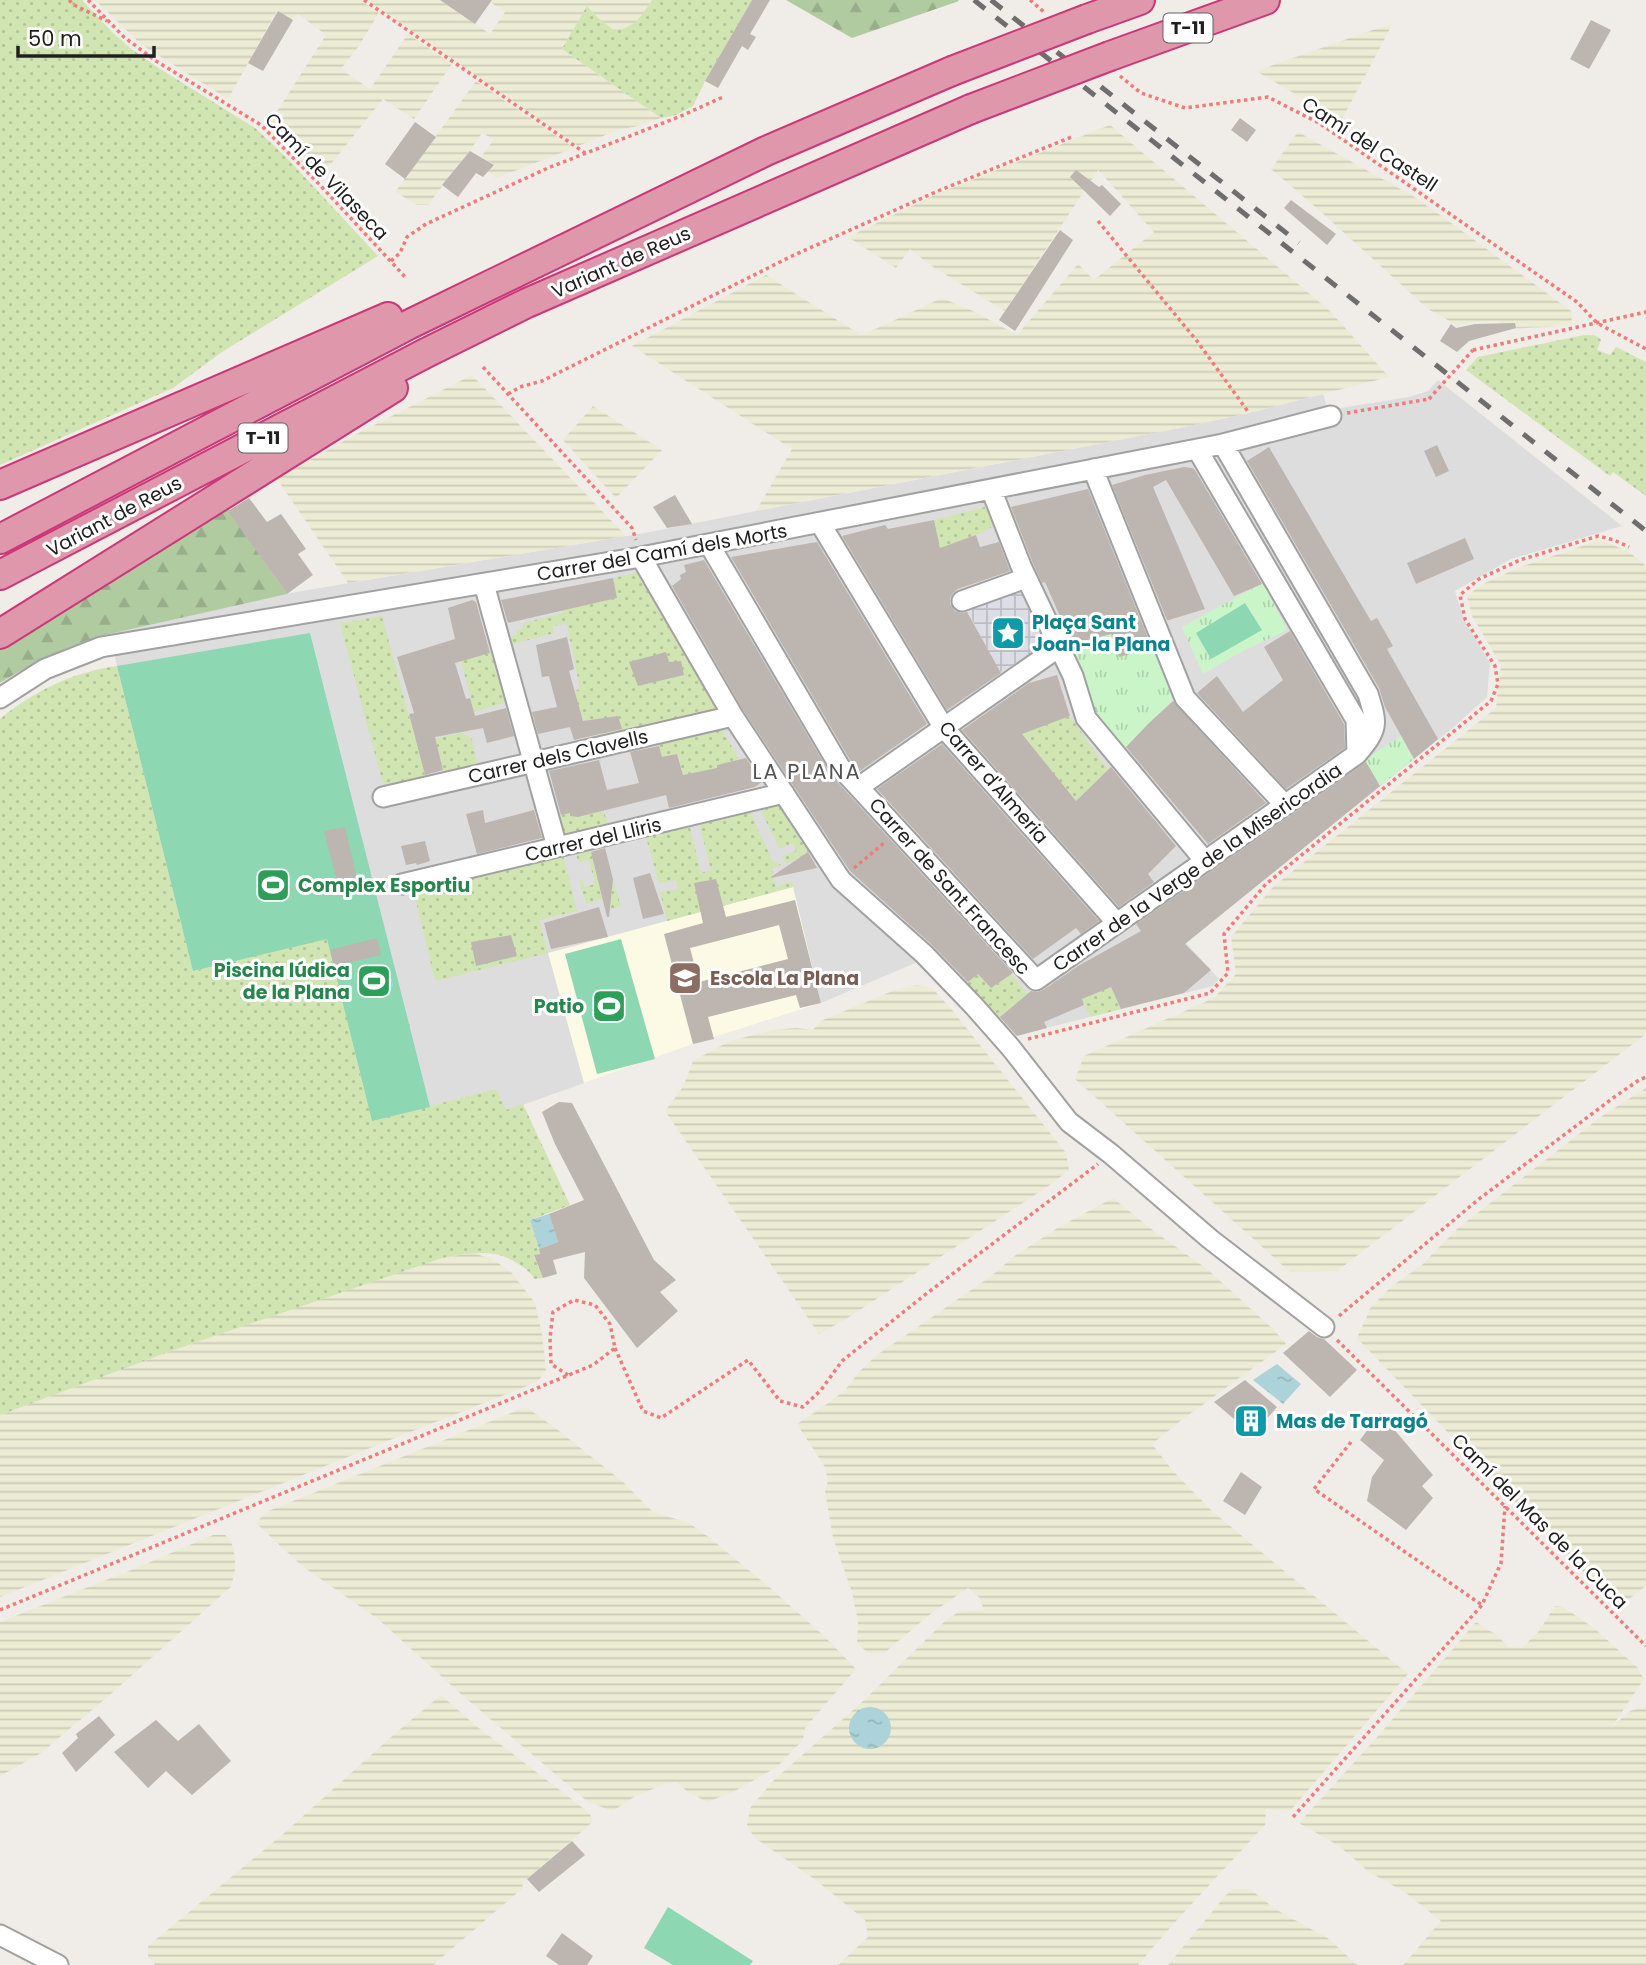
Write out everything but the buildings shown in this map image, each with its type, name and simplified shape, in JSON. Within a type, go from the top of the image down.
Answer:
[{"type":"highway","name":"Variant de Reus","points":[[0,539],[408,325],[766,151],[952,71],[1140,0]]},
{"type":"highway","name":"Variant de Reus","points":[[0,575],[527,303],[971,109],[1115,66],[1265,0]]},
{"type":"highway","points":[[0,485],[400,312],[471,276],[510,275]]},
{"type":"highway","points":[[0,634],[432,364],[510,326],[527,303]]},
{"type":"street","name":"Carrer del Camí dels Morts","points":[[0,698],[45,669],[101,647],[641,557],[1223,444],[1331,416]]},
{"type":"street","points":[[1223,444],[1368,694],[1366,719]]},
{"type":"street","points":[[1197,449],[1366,719]]},
{"type":"street","points":[[1093,469],[1185,698],[1285,805]]},
{"type":"street","points":[[991,489],[1026,578],[1073,676],[1086,719],[1205,861]]},
{"type":"street","name":"Carrer d'Almeria","points":[[820,523],[944,728],[1117,923]]},
{"type":"street","name":"Carrer de Sant Francesc","points":[[709,544],[840,767],[1036,980]]},
{"type":"street","points":[[641,557],[733,716],[841,880],[924,954],[974,1006],[1069,1122],[1111,1154],[1210,1239],[1324,1327]]},
{"type":"street","points":[[962,601],[1026,578]]},
{"type":"street","points":[[484,584],[557,847]]},
{"type":"street","points":[[859,787],[1059,647]]},
{"type":"street","name":"Carrer dels Clavells","points":[[383,797],[733,716]]},
{"type":"street","name":"Carrer de la Verge de la Misericordia","points":[[1036,980],[1357,754],[1366,719]]},
{"type":"street","name":"Carrer del Lliris","points":[[402,884],[784,793]]},
{"type":"street","points":[[0,1935],[58,1965]]},
{"type":"path","points":[[69,0],[109,22]]},
{"type":"path","name":"Camí de Vilaseca","points":[[88,0],[124,37],[156,61],[261,125],[407,279]]},
{"type":"path","points":[[364,0],[585,153]]},
{"type":"path","points":[[1030,0],[1050,17]]},
{"type":"path","name":"Camí del Castell","points":[[1115,66],[1141,93],[1185,108],[1268,97],[1318,123],[1577,302],[1597,323],[1646,349]]},
{"type":"path","points":[[390,261],[400,253],[407,237],[426,224],[585,153],[723,97]]},
{"type":"path","points":[[508,394],[520,387],[542,381],[741,281],[862,224],[1074,136]]},
{"type":"path","points":[[1098,221],[1197,341],[1249,413]]},
{"type":"path","points":[[1331,416],[1429,399],[1474,350],[1646,312]]},
{"type":"path","points":[[483,367],[632,528],[641,557]]},
{"type":"path","points":[[1011,1048],[1039,1035],[1210,993],[1228,973],[1224,934],[1266,884],[1491,701],[1498,684],[1494,666],[1465,619],[1460,595],[1479,579],[1520,560],[1598,536],[1629,547]]},
{"type":"path","points":[[854,869],[900,830]]},
{"type":"path","points":[[1324,1327],[1479,1199],[1612,1098],[1646,1077]]},
{"type":"path","points":[[568,1376],[551,1364],[550,1338],[553,1312],[574,1300],[595,1305],[610,1324],[615,1348],[643,1411],[661,1418],[748,1360],[780,1401],[803,1406],[821,1390],[842,1361],[1111,1154]]},
{"type":"path","name":"Camí del Mas de la Cuca","points":[[1324,1327],[1646,1646]]},
{"type":"path","points":[[0,1610],[568,1376],[593,1365],[615,1348]]},
{"type":"path","points":[[1351,1442],[1314,1489],[1482,1605]]},
{"type":"path","points":[[1293,1817],[1482,1605],[1501,1563],[1505,1506]]},
{"type":"shaded area","points":[[1438,380],[1622,526],[1511,559],[1455,591],[1464,620],[1490,663],[1487,697],[1455,726],[1186,943],[1219,979],[1213,986],[1010,1037],[932,956],[821,1003],[693,1044],[506,1111],[430,1107],[372,1121],[327,939],[193,971],[108,624],[650,532],[1174,429],[1323,394],[1328,410],[1409,397],[1428,391]]},
{"type":"shaded area","name":"Plaça Sant Joan-la Plana","points":[[1017,579],[1044,648],[1000,672],[960,597]]},
{"type":"shaded area","name":"Escola La Plana","points":[[793,887],[821,1003],[584,1083],[548,953]]},
{"type":"green space","points":[[0,0],[82,0],[130,48],[255,128],[286,157],[378,256],[222,352],[173,388],[0,465]]},
{"type":"green space","points":[[95,0],[360,0],[379,13],[341,69],[370,89],[408,34],[452,64],[414,119],[383,99],[319,179],[267,127],[326,35],[298,14],[293,20],[277,11],[228,99],[142,45]]},
{"type":"green space","points":[[367,0],[440,0],[490,34],[505,12],[487,0],[652,0],[639,20],[629,28],[614,31],[588,7],[562,49],[661,118],[615,131],[578,146]]},
{"type":"green space","points":[[652,0],[752,0],[693,106],[676,115],[661,118],[562,49],[587,6],[615,31],[628,27],[637,20]]},
{"type":"green space","points":[[786,0],[958,0],[959,1],[852,38]]},
{"type":"green space","points":[[1393,23],[1341,121],[1256,71]]},
{"type":"green space","points":[[476,81],[574,148],[496,178],[488,171],[493,164],[481,157],[494,139],[482,133],[428,205],[417,205],[395,192]]},
{"type":"green space","points":[[1110,125],[1330,311],[1389,377],[1174,429],[756,511],[792,449],[632,346],[766,275],[861,335],[942,298],[1017,335],[1078,264],[1094,280],[1154,232],[1098,170],[1005,311],[930,265],[910,249],[896,268],[848,237],[937,194]]},
{"type":"green space","points":[[1298,132],[1413,196],[1443,217],[1571,311],[1572,324],[1499,329],[1499,321],[1457,325],[1428,309],[1271,169]]},
{"type":"green space","points":[[1584,335],[1595,336],[1601,340],[1597,350],[1610,355],[1616,347],[1646,362],[1646,496],[1613,472],[1610,476],[1466,370],[1478,357]]},
{"type":"green space","points":[[472,375],[626,536],[348,583],[277,479],[349,438]]},
{"type":"green space","points":[[593,406],[662,450],[616,498],[563,440]]},
{"type":"green space","points":[[985,507],[994,526],[940,548],[934,520]]},
{"type":"green space","points":[[227,508],[287,594],[96,637],[47,657],[0,683],[0,645]]},
{"type":"green space","points":[[1600,540],[1628,551],[1646,566],[1646,1034],[1337,1271],[1290,1272],[1075,1079],[1084,1056],[1214,998],[1236,974],[1231,937],[1273,887],[1496,708],[1501,665],[1472,616],[1467,596],[1483,584],[1520,567]]},
{"type":"green space","points":[[643,572],[721,707],[606,735],[602,720],[591,722],[593,736],[589,720],[578,722],[574,691],[580,689],[567,624],[553,626],[554,633],[510,645],[508,637],[517,635],[516,630],[523,629],[523,623],[563,613],[558,588],[576,587],[579,606],[617,598],[613,578]]},
{"type":"green space","points":[[1263,583],[1287,630],[1203,674],[1182,627]]},
{"type":"green space","points":[[1245,603],[1262,630],[1211,659],[1196,633]]},
{"type":"green space","points":[[382,616],[426,779],[384,788],[340,623]]},
{"type":"green space","name":"Complex Esportiu","points":[[310,633],[430,1107],[372,1121],[327,939],[193,971],[117,666]]},
{"type":"green space","points":[[1111,634],[1119,657],[1154,647],[1175,698],[1124,750],[1098,720],[1071,644]]},
{"type":"green space","points":[[493,652],[508,702],[474,712],[461,661]]},
{"type":"green space","points":[[117,666],[193,971],[327,938],[340,993],[402,997],[410,1026],[352,1040],[372,1121],[496,1089],[506,1110],[523,1104],[570,1205],[530,1220],[540,1253],[534,1256],[543,1278],[534,1279],[528,1271],[513,1261],[494,1254],[474,1253],[442,1258],[171,1351],[0,1415],[0,719],[55,684],[85,673]]},
{"type":"green space","points":[[1070,716],[1108,770],[1076,801],[1022,734]]},
{"type":"green space","points":[[719,726],[740,760],[717,769],[683,775],[678,754],[662,757],[657,739]]},
{"type":"green space","points":[[462,733],[472,739],[478,766],[444,774],[438,750],[429,750],[427,740]]},
{"type":"green space","points":[[1401,736],[1414,759],[1380,786],[1365,760]]},
{"type":"green space","points":[[782,801],[809,840],[804,845],[809,852],[786,863],[782,856],[796,851],[793,843],[779,849],[760,808]]},
{"type":"green space","points":[[749,809],[772,860],[781,865],[772,869],[776,887],[792,881],[793,887],[667,921],[660,892],[678,889],[676,880],[659,883],[645,834],[689,823],[701,873],[711,870],[699,823]]},
{"type":"green space","points":[[604,811],[608,827],[572,834],[563,833],[555,816],[570,813],[578,817]]},
{"type":"green space","points":[[591,850],[601,894],[612,892],[613,879],[621,906],[611,909],[607,898],[586,904],[579,880],[582,879],[585,887],[595,884],[589,860],[579,862],[575,853]]},
{"type":"green space","points":[[563,855],[577,911],[539,920],[548,953],[435,981],[413,889]]},
{"type":"green space","name":"Patio","points":[[621,939],[655,1059],[597,1074],[565,954]]},
{"type":"green space","points":[[978,974],[991,988],[1011,974],[1027,994],[996,1021],[964,986]]},
{"type":"green space","points":[[1108,982],[1121,1009],[1090,1017],[1082,999],[1102,991]]},
{"type":"green space","points":[[917,985],[932,988],[952,1010],[1066,1153],[1069,1170],[846,1319],[819,1334],[665,1111],[683,1087],[693,1061],[730,1041],[773,1030],[813,1030],[821,1021],[895,990]]},
{"type":"green space","points":[[1646,1088],[1646,1586],[1617,1608],[1357,1338],[1371,1307],[1392,1286],[1422,1265],[1457,1229],[1602,1116]]},
{"type":"green space","points":[[1113,1198],[1207,1269],[1286,1344],[1152,1444],[1173,1471],[1212,1511],[1408,1674],[1290,1811],[1266,1809],[1265,1825],[1138,1965],[838,1965],[868,1937],[865,1920],[817,1881],[755,1838],[747,1826],[750,1808],[773,1781],[860,1704],[947,1619],[959,1612],[984,1610],[979,1597],[968,1588],[933,1612],[883,1654],[868,1653],[857,1643],[858,1622],[852,1592],[833,1538],[825,1491],[828,1481],[825,1467],[797,1424],[846,1389],[877,1355],[990,1277],[1016,1255],[1059,1227]]},
{"type":"green space","points":[[473,1253],[492,1259],[511,1272],[535,1303],[546,1371],[537,1382],[0,1597],[0,1415],[325,1297],[442,1258]]},
{"type":"green space","points":[[526,1407],[623,1482],[653,1512],[689,1523],[710,1538],[822,1634],[856,1669],[805,1728],[803,1740],[777,1767],[733,1792],[707,1802],[676,1782],[634,1797],[613,1811],[588,1802],[462,1695],[378,1619],[302,1566],[256,1523],[266,1512]]},
{"type":"green space","points":[[213,1535],[225,1535],[231,1541],[235,1570],[231,1587],[41,1753],[0,1776],[0,1622]]},
{"type":"green space","points":[[1555,1606],[1563,1607],[1594,1628],[1637,1667],[1644,1679],[1611,1728],[1630,1711],[1646,1706],[1646,1965],[1403,1965],[1441,1921],[1406,1893],[1369,1872],[1339,1846],[1299,1823],[1476,1622],[1498,1636],[1508,1647],[1522,1648],[1539,1631]]},
{"type":"green space","points":[[441,1695],[475,1725],[578,1804],[590,1814],[593,1821],[522,1883],[523,1888],[433,1965],[155,1965],[148,1956],[148,1946],[282,1835]]},
{"type":"green space","points":[[1231,1889],[1250,1889],[1275,1909],[1329,1939],[1357,1965],[1168,1965]]},
{"type":"green space","points":[[668,1907],[753,1961],[750,1965],[673,1965],[644,1948]]},
{"type":"water","name":"Piscina lúdica de la Plana","points":[[385,971],[392,979],[391,990],[373,991],[357,986],[359,977]]},
{"type":"water","points":[[549,1214],[558,1242],[539,1249],[530,1220]]},
{"type":"water","points":[[1277,1364],[1301,1384],[1283,1404],[1253,1380]]},
{"type":"water","points":[[870,1707],[885,1713],[891,1728],[885,1743],[870,1749],[855,1743],[849,1728],[855,1713]]},
{"type":"railway","points":[[974,0],[1646,531]]},
{"type":"railway","points":[[991,0],[1299,243]]},
{"type":"place","name":"Plaça Sant Joan-la Plana","points":[[1008,633]]},
{"type":"place","name":"Complex Esportiu","points":[[273,885]]},
{"type":"place","name":"Escola La Plana","points":[[685,978]]},
{"type":"place","name":"Piscina lúdica de la Plana","points":[[374,981]]},
{"type":"place","name":"Patio","points":[[609,1006]]},
{"type":"place","name":"Mas de Tarragó","points":[[1251,1421]]},
{"type":"district","name":"LA PLANA","points":[[807,772]]}]
